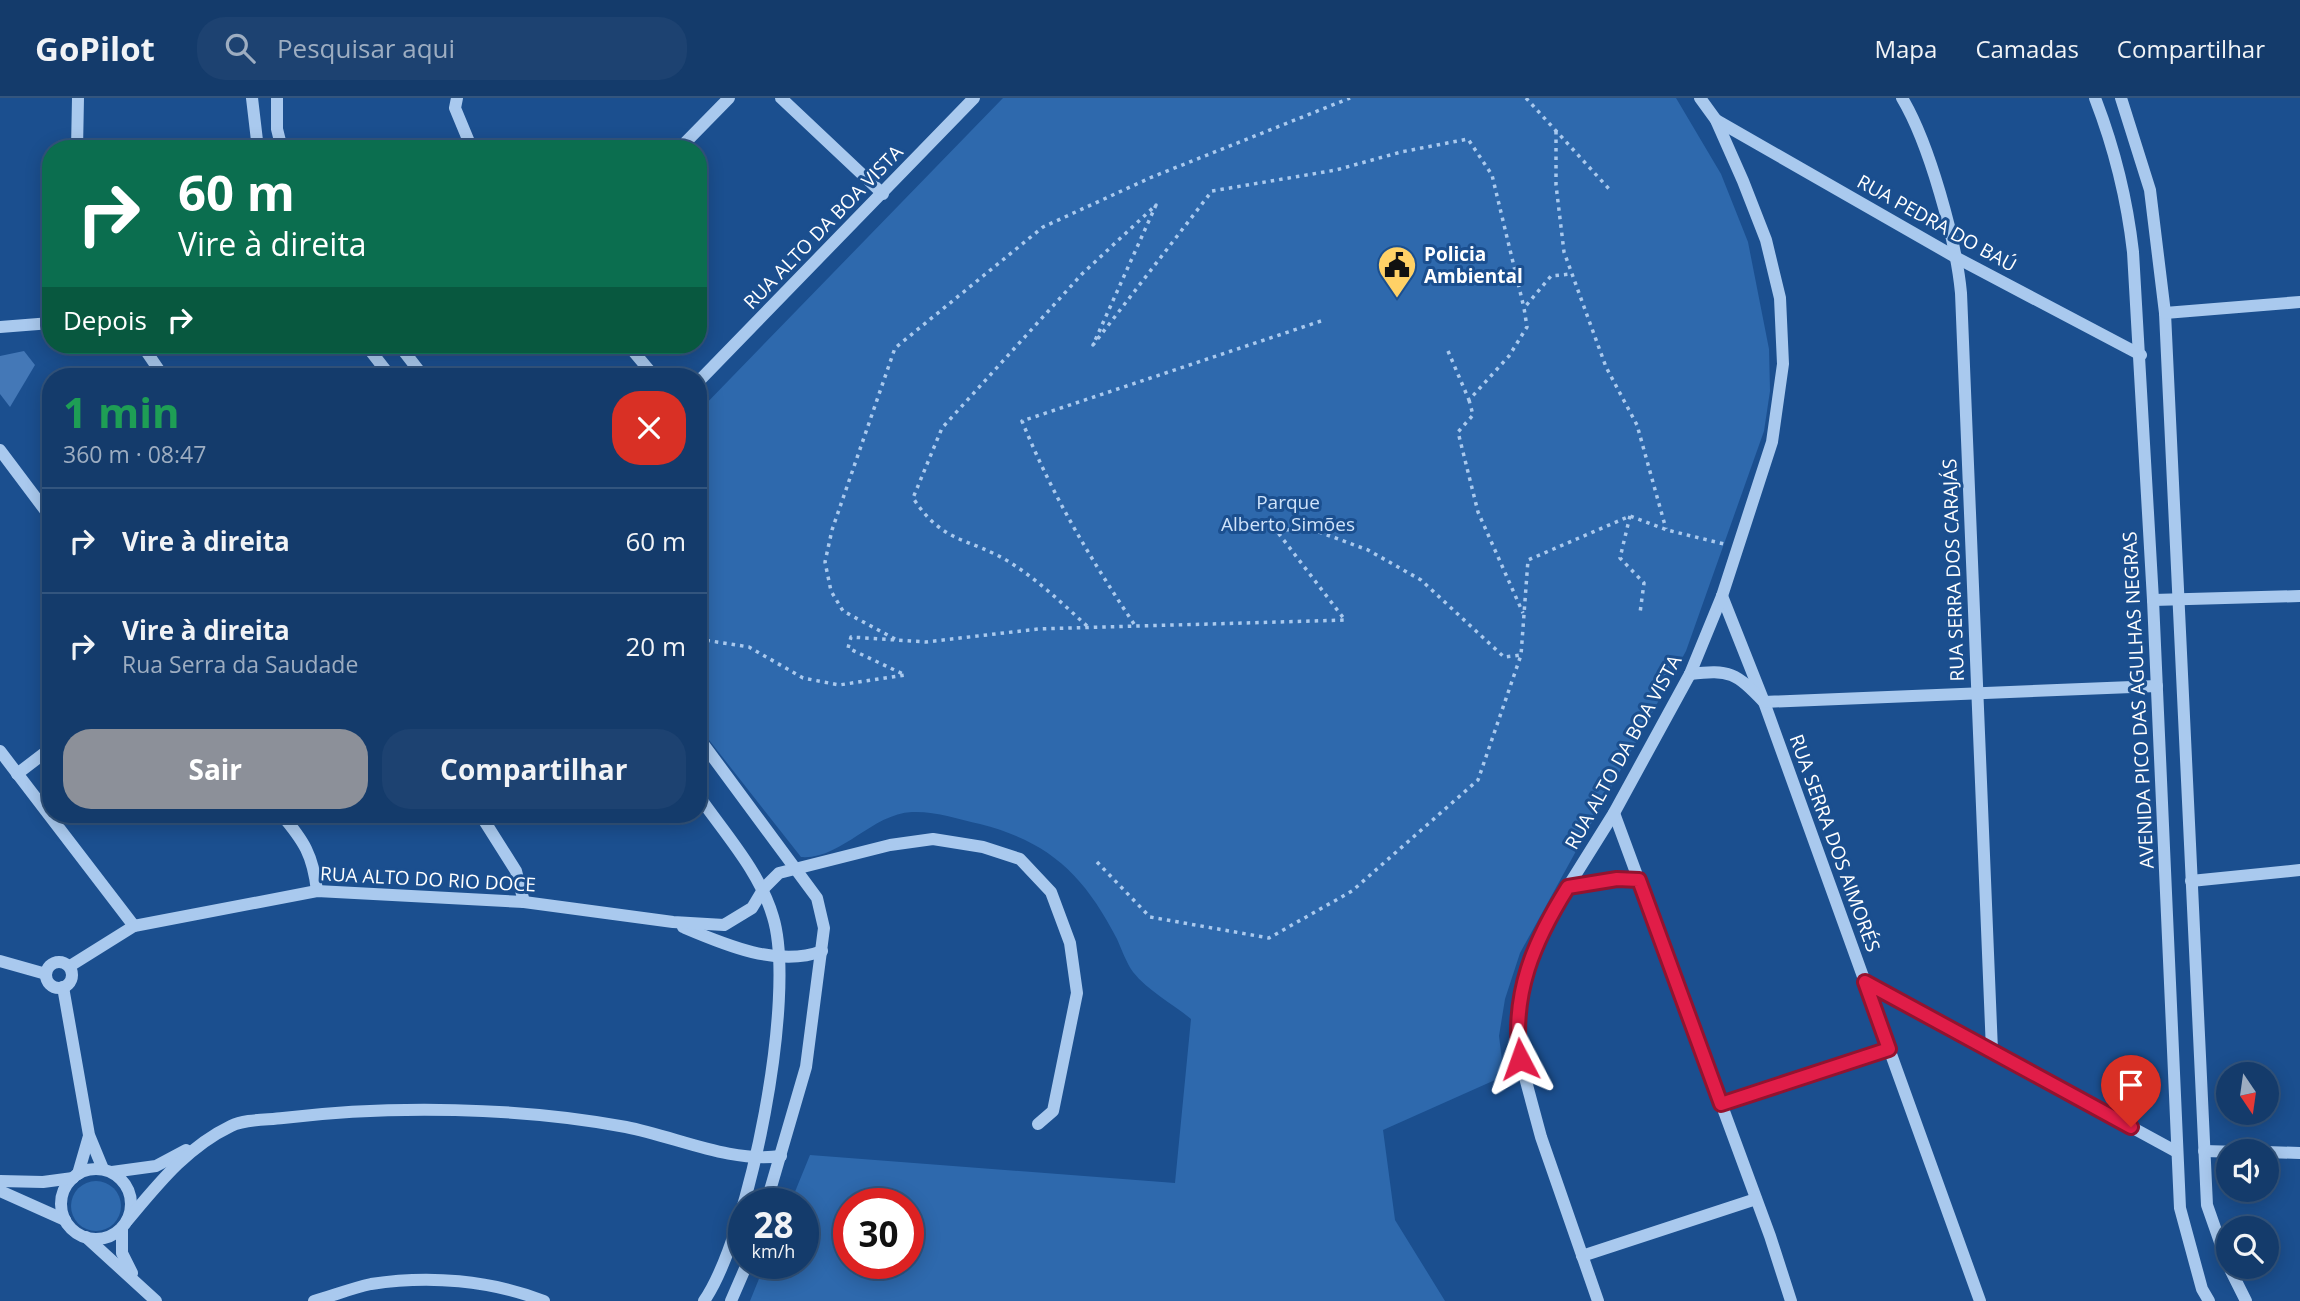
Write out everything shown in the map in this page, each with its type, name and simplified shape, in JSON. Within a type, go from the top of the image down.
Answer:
[{"type":"street","points":[[77,140],[78,98]]},
{"type":"street","points":[[252,98],[257,140]]},
{"type":"street","points":[[278,98],[277,129],[280,140]]},
{"type":"street","points":[[457,98],[455,107],[468,140]]},
{"type":"street","points":[[688,140],[729,98]]},
{"type":"street","points":[[781,98],[883,194]]},
{"type":"street","name":"RUA ALTO DA BOA VISTA","points":[[707,373],[974,98]]},
{"type":"street","name":"RUA ALTO DA BOA VISTA","points":[[1598,1301],[1541,1137],[1520,1059],[1517,1014],[1531,956],[1544,925],[1614,813],[1690,674],[1722,596],[1772,442],[1783,364],[1780,298],[1766,240],[1716,120],[1700,98]]},
{"type":"street","name":"RUA SERRA DOS CARAJÁS","points":[[1902,98],[1915,119],[1957,258],[1993,1051]]},
{"type":"street","name":"AVENIDA PICO DAS AGULHAS NEGRAS","points":[[2095,98],[2111,144],[2130,220],[2141,355],[2180,1208],[2202,1289],[2210,1301]]},
{"type":"street","points":[[2121,98],[2150,190],[2165,313],[2204,1151],[2207,1205],[2216,1231]]},
{"type":"street","name":"RUA PEDRA DO BAÚ","points":[[1716,120],[1957,258],[2141,355]]},
{"type":"street","points":[[2165,313],[2300,302]]},
{"type":"street","points":[[0,327],[42,324]]},
{"type":"street","points":[[373,354],[384,368]]},
{"type":"street","points":[[405,354],[417,368]]},
{"type":"street","points":[[635,354],[647,368]]},
{"type":"street","points":[[0,450],[42,506]]},
{"type":"street","name":"RUA SERRA DOS AIMORÉS","points":[[1722,596],[1764,702],[1980,1301]]},
{"type":"street","points":[[2153,600],[2300,596]]},
{"type":"street","points":[[1690,674],[1714,671],[1735,674],[1764,702],[2157,686]]},
{"type":"street","points":[[707,749],[817,898],[824,928],[806,1067],[771,1188]]},
{"type":"street","points":[[0,751],[42,806]]},
{"type":"street","points":[[17,774],[42,755]]},
{"type":"street","points":[[704,1301],[724,1262],[756,1160],[775,1036],[781,954],[764,888],[707,808]]},
{"type":"street","points":[[1614,813],[1756,1199],[1790,1301]]},
{"type":"street","points":[[55,823],[134,926]]},
{"type":"street","points":[[289,823],[303,840],[313,863],[317,891]]},
{"type":"street","points":[[486,823],[516,870],[524,902]]},
{"type":"street","points":[[673,922],[724,925],[752,908],[764,888],[779,873],[890,845],[933,839],[984,847],[1020,859],[1051,892],[1069,943],[1077,993],[1052,1111],[1038,1124]]},
{"type":"street","points":[[2191,881],[2300,870]]},
{"type":"street","points":[[1568,887],[1617,879],[1639,880]]},
{"type":"street","name":"RUA ALTO DO RIO DOCE","points":[[70,966],[134,926],[317,891],[524,902],[673,922]]},
{"type":"street","points":[[673,922],[728,946],[757,954],[804,958],[822,951]]},
{"type":"street","points":[[0,961],[46,974],[51,985],[63,987]]},
{"type":"street","points":[[46,974],[53,963],[62,962],[70,966],[72,978],[63,987]]},
{"type":"street","points":[[1865,982],[2178,1152]]},
{"type":"street","points":[[63,987],[89,1135],[107,1171],[128,1188],[131,1199],[124,1224],[122,1253],[136,1280]]},
{"type":"street","points":[[1721,1104],[1889,1049]]},
{"type":"street","points":[[0,1181],[43,1182],[156,1166],[234,1124],[327,1113],[424,1110],[504,1113],[626,1127],[756,1160],[781,1156]]},
{"type":"street","points":[[65,1220],[61,1202],[76,1176],[89,1135]]},
{"type":"street","points":[[85,1237],[106,1237],[124,1224],[196,1145]]},
{"type":"street","points":[[2204,1151],[2216,1151]]},
{"type":"street","points":[[2279,1152],[2300,1153]]},
{"type":"street","points":[[0,1191],[65,1220],[136,1280],[156,1301]]},
{"type":"street","points":[[1582,1256],[1756,1199]]},
{"type":"street","points":[[731,1301],[741,1279]]},
{"type":"street","points":[[2235,1279],[2246,1301]]},
{"type":"street","points":[[314,1301],[371,1284],[449,1280],[507,1287],[544,1301]]},
{"type":"path","points":[[897,640],[843,611],[831,592],[825,562],[832,530],[865,439],[880,384],[895,348],[1043,227],[1164,172],[1350,98]]},
{"type":"path","points":[[1526,98],[1609,190]]},
{"type":"path","points":[[1556,131],[1556,185],[1564,252],[1606,368],[1637,425],[1667,530]]},
{"type":"path","points":[[1088,626],[1014,565],[987,549],[945,534],[928,521],[913,498],[942,428],[1082,274],[1156,205],[1093,345],[1212,191],[1336,170],[1401,152],[1468,139],[1492,175],[1527,327],[1509,356],[1469,400]]},
{"type":"path","points":[[1524,308],[1550,276],[1571,274]]},
{"type":"path","points":[[1134,624],[1080,542],[1044,475],[1023,421],[1324,320]]},
{"type":"path","points":[[1448,351],[1473,415],[1458,432],[1478,512],[1524,615]]},
{"type":"path","points":[[1097,862],[1150,917],[1269,938],[1352,891],[1478,780],[1521,654],[1528,560],[1630,516],[1667,530],[1737,547]]},
{"type":"path","points":[[1630,516],[1620,558],[1644,583],[1640,613]]},
{"type":"path","points":[[707,640],[750,647],[803,678],[839,685],[905,675],[848,648],[851,637],[926,642],[1088,626],[1345,620],[1276,530],[1311,528],[1368,550],[1421,580],[1504,657],[1521,654]]},
{"type":"green space","name":"Parque Alberto Simões","points":[[1003,98],[1676,98],[1721,174],[1748,242],[1769,349],[1770,391],[1764,431],[1686,651],[1520,953],[1505,999],[1499,1036],[1504,1076],[1383,1130],[1395,1220],[1445,1301],[750,1301],[759,1279],[819,1279],[819,1188],[797,1188],[810,1155],[1175,1183],[1191,1019],[1153,991],[1133,972],[1105,916],[1078,879],[1062,864],[1045,851],[1005,831],[946,816],[912,812],[883,820],[843,845],[816,856],[801,857],[707,737],[707,403]]},
{"type":"green space","points":[[96,1181],[113,1189],[121,1206],[113,1223],[96,1231],[79,1223],[71,1206],[79,1189]]},
{"type":"building","points":[[24,351],[35,365],[10,407],[0,394],[0,356]]},
{"type":"place","name":"Policia Ambiental","points":[[1397,299]]},
{"type":"route","points":[[1520,1059],[1517,1014],[1528,964],[1544,925],[1568,887],[1617,879],[1639,880],[1721,1104],[1889,1049],[1865,982],[2131,1127]]}]
